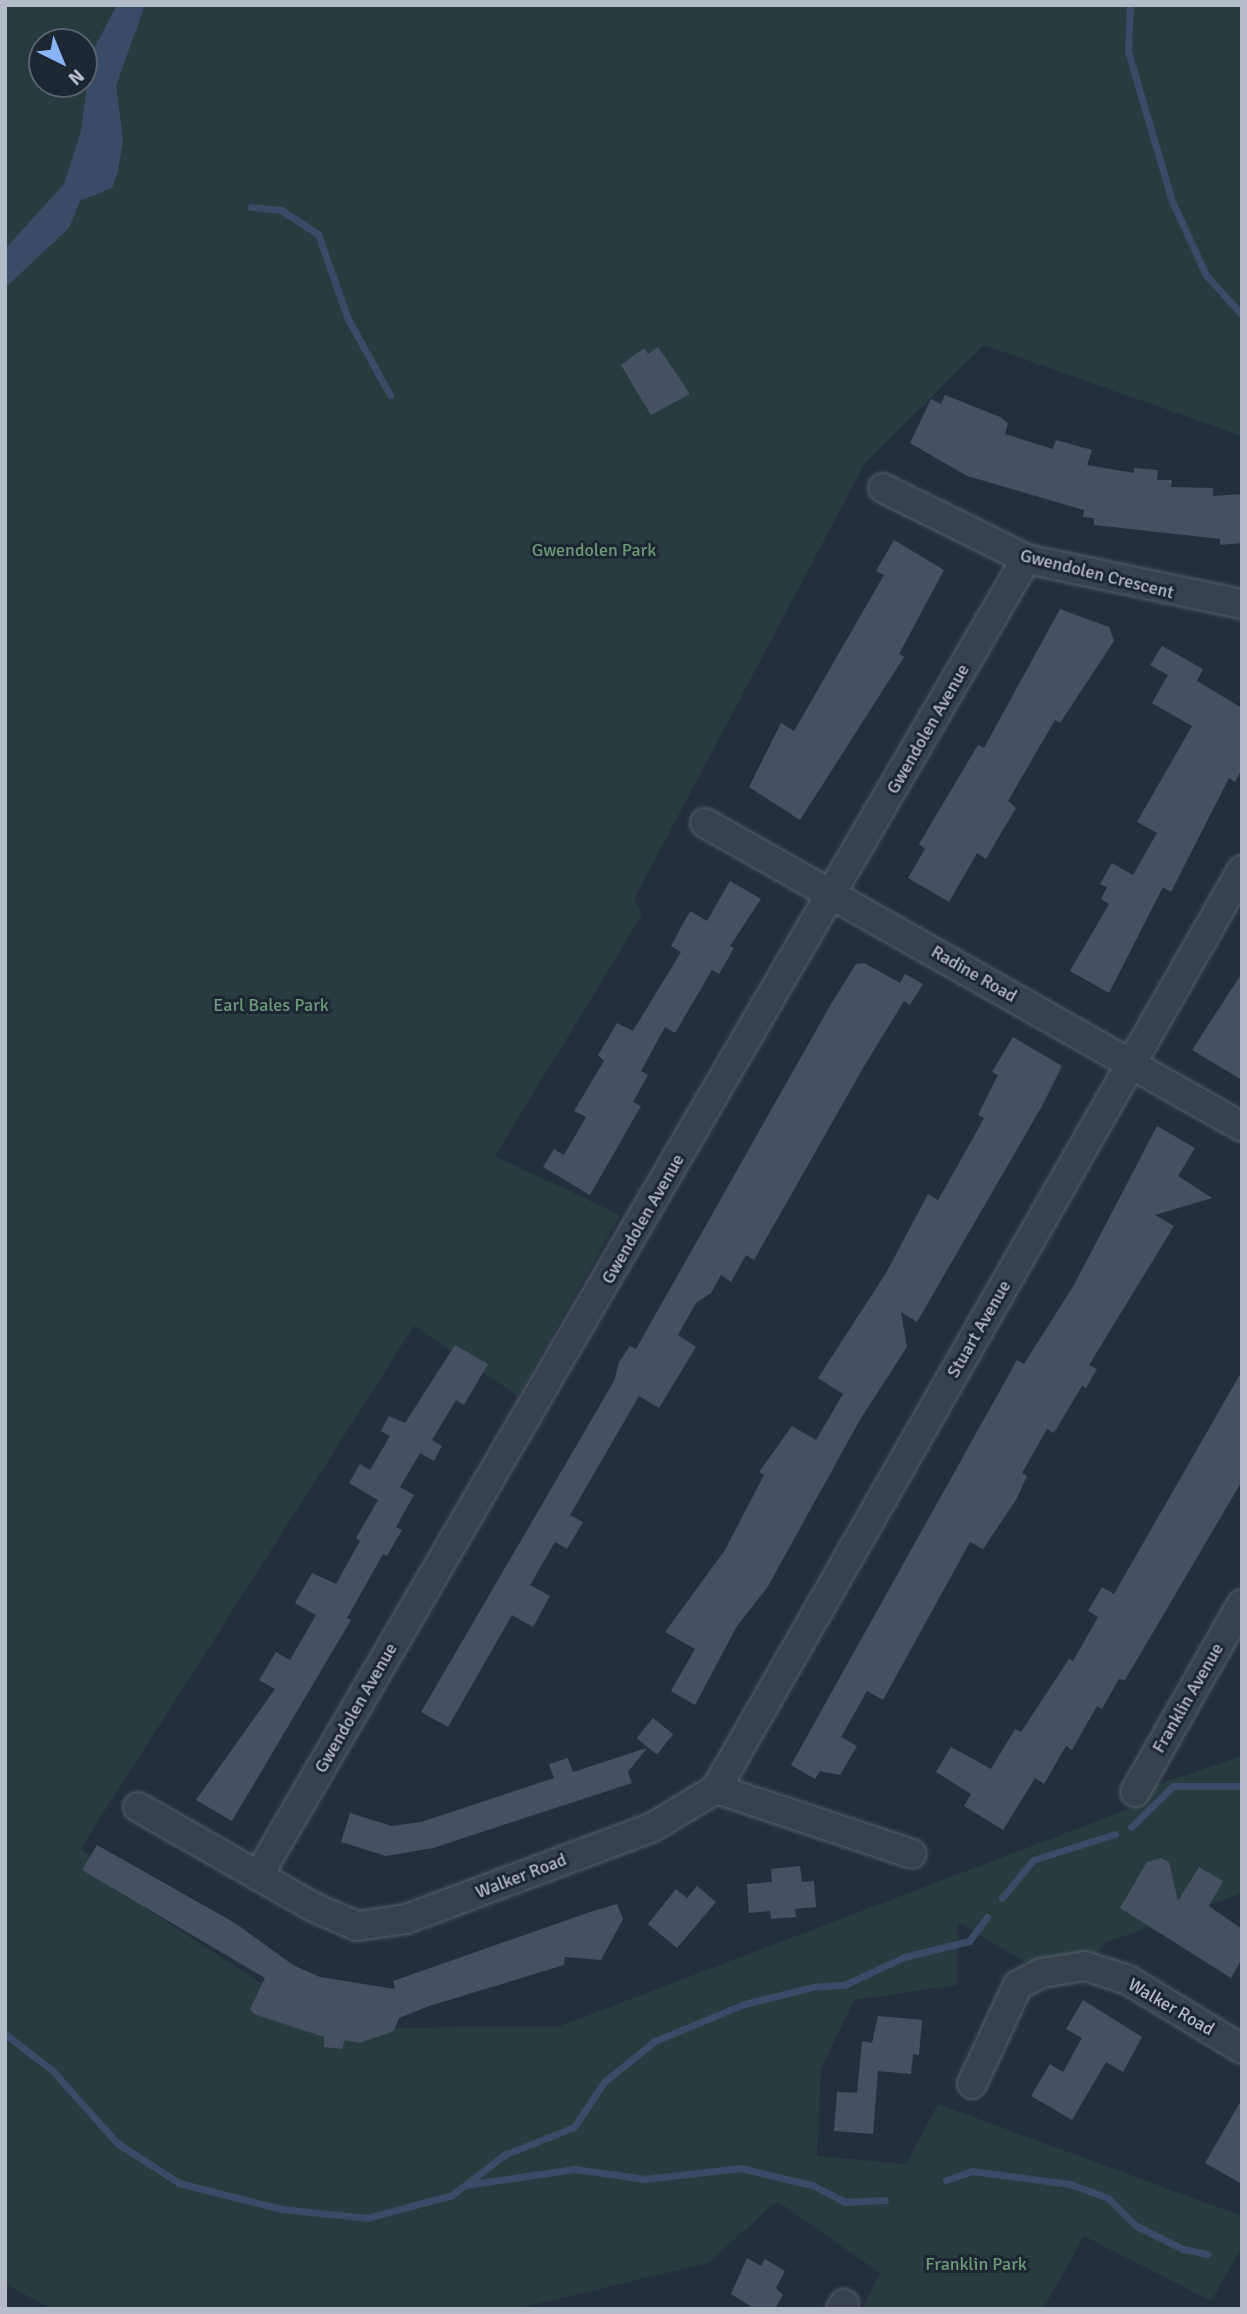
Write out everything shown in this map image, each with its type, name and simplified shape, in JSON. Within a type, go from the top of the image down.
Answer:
[{"type":"street","name":"Gwendolen Crescent","points":[[883,488],[1026,559],[1242,604]]},
{"type":"street","name":"Gwendolen Avenue","points":[[258,1876],[834,893],[1026,559]]},
{"type":"street","name":"Radine Road","points":[[705,823],[834,893],[1242,1127]]},
{"type":"street","name":"Stuart Avenue","points":[[716,1789],[1242,870]]},
{"type":"street","name":"Franklin Avenue","points":[[1135,1792],[1242,1604]]},
{"type":"street","name":"Walker Road","points":[[138,1807],[258,1876],[357,1926],[407,1919],[653,1826],[716,1789]]},
{"type":"street","points":[[716,1789],[912,1854]]},
{"type":"street","name":"Walker Road","points":[[972,2084],[1018,1985],[1042,1973],[1085,1966],[1128,1980],[1242,2049]]},
{"type":"green space","name":"Earl Bales Park","points":[[5,5],[1242,5],[1242,436],[984,345],[865,463],[634,899],[642,915],[495,1156],[620,1215],[518,1396],[414,1326],[81,1848],[150,1911],[321,2022],[367,2028],[560,2026],[1131,1808],[1135,1792],[1242,1756],[1242,1893],[1105,1943],[1097,1955],[1027,1963],[958,1922],[957,1985],[854,2000],[821,2069],[817,2156],[906,2164],[938,2104],[1242,2216],[1242,2248],[1211,2301],[1084,2236],[1043,2309],[862,2309],[880,2273],[777,2201],[708,2263],[516,2309],[52,2309],[5,2284]]},
{"type":"water","points":[[117,5],[145,5],[116,86],[123,140],[118,172],[112,188],[80,201],[69,228],[5,288],[5,249],[64,184],[81,131],[85,98],[98,98],[98,41]]},
{"type":"building","points":[[658,347],[690,394],[651,415],[621,365],[644,348],[648,354]]},
{"type":"building","points":[[945,395],[1000,417],[1008,423],[1005,434],[1053,449],[1056,440],[1092,450],[1087,465],[1134,473],[1134,468],[1158,470],[1157,480],[1172,480],[1171,487],[1213,488],[1213,496],[1242,494],[1242,543],[1220,545],[1220,539],[1094,525],[1094,518],[1083,517],[1084,510],[967,476],[910,443],[931,399],[941,404]]},
{"type":"building","points":[[894,540],[944,570],[899,654],[904,657],[800,820],[749,787],[781,723],[794,731],[884,575],[876,571]]},
{"type":"building","points":[[1060,609],[1109,627],[1114,641],[1060,723],[1055,720],[1008,801],[1016,808],[986,859],[977,853],[949,902],[908,878],[925,849],[919,844],[978,745],[984,748]]},
{"type":"building","points":[[1162,646],[1203,669],[1197,681],[1242,708],[1242,769],[1235,782],[1229,778],[1171,892],[1163,887],[1109,993],[1070,971],[1109,904],[1101,899],[1107,887],[1100,884],[1112,863],[1133,875],[1157,833],[1137,822],[1192,726],[1152,703],[1168,675],[1150,665]]},
{"type":"building","points":[[730,881],[761,899],[730,946],[734,948],[719,974],[712,970],[675,1033],[665,1027],[641,1071],[648,1075],[633,1102],[641,1106],[590,1195],[543,1167],[554,1149],[564,1155],[586,1117],[574,1111],[604,1061],[598,1055],[617,1023],[633,1031],[681,952],[671,946],[690,911],[707,921]]},
{"type":"building","points":[[864,963],[900,983],[905,974],[923,984],[910,1005],[904,1001],[754,1260],[746,1255],[731,1282],[721,1275],[711,1293],[696,1303],[678,1335],[696,1347],[659,1408],[639,1396],[570,1515],[583,1522],[567,1549],[555,1542],[530,1585],[550,1596],[533,1627],[512,1615],[448,1727],[421,1712],[614,1381],[619,1362],[630,1346],[636,1349],[831,1004],[856,964]]},
{"type":"building","points":[[1242,973],[1242,1080],[1192,1050]]},
{"type":"building","points":[[1013,1037],[1062,1066],[1042,1106],[917,1322],[901,1312],[907,1347],[861,1418],[767,1588],[737,1626],[695,1705],[671,1691],[695,1649],[665,1632],[725,1550],[764,1475],[759,1472],[792,1426],[816,1440],[843,1394],[818,1378],[886,1273],[928,1194],[938,1200],[984,1118],[978,1115],[998,1075],[992,1072]]},
{"type":"building","points":[[1157,1126],[1195,1148],[1178,1176],[1212,1198],[1155,1215],[1174,1226],[1089,1365],[1097,1369],[1086,1388],[1082,1386],[1054,1433],[1047,1429],[1022,1473],[1027,1476],[1016,1500],[983,1549],[970,1542],[883,1700],[867,1691],[841,1737],[857,1746],[840,1775],[820,1771],[815,1779],[791,1765],[1017,1360],[1024,1364],[1074,1285]]},
{"type":"building","points":[[455,1345],[488,1364],[464,1405],[456,1400],[432,1440],[442,1446],[434,1461],[420,1453],[400,1487],[414,1495],[396,1527],[402,1530],[387,1556],[383,1554],[347,1618],[351,1620],[232,1821],[196,1800],[275,1689],[259,1680],[276,1652],[290,1660],[316,1615],[295,1603],[312,1573],[336,1584],[360,1541],[356,1538],[378,1500],[349,1483],[360,1464],[370,1470],[390,1436],[381,1431],[389,1416],[405,1423]]},
{"type":"building","points":[[1242,1371],[1242,1481],[1125,1680],[1119,1679],[1102,1709],[1097,1706],[1072,1750],[1066,1746],[1044,1784],[1035,1778],[1003,1830],[964,1806],[971,1794],[936,1772],[951,1747],[991,1769],[1015,1729],[1021,1732],[1069,1659],[1073,1661],[1098,1617],[1088,1611],[1102,1587],[1114,1594]]},
{"type":"building","points":[[653,1718],[673,1734],[657,1755],[637,1738]]},
{"type":"building","points":[[647,1748],[628,1772],[632,1783],[433,1848],[386,1856],[341,1842],[350,1813],[392,1826],[421,1822],[554,1778],[549,1764],[568,1758],[573,1772]]},
{"type":"building","points":[[97,1845],[235,1923],[293,1965],[320,1977],[395,1989],[393,1981],[590,1912],[617,1904],[623,1919],[601,1960],[565,1957],[564,1965],[429,2006],[399,2018],[394,2031],[359,2043],[345,2040],[342,2049],[324,2047],[324,2037],[254,2014],[250,2009],[265,1978],[82,1870]]},
{"type":"building","points":[[1161,1858],[1169,1862],[1178,1901],[1199,1867],[1223,1881],[1209,1906],[1242,1929],[1242,1959],[1231,1978],[1120,1908],[1147,1862]]},
{"type":"building","points":[[800,1866],[802,1882],[814,1881],[816,1907],[795,1909],[796,1917],[771,1919],[770,1911],[749,1913],[747,1884],[772,1882],[771,1869]]},
{"type":"building","points":[[697,1886],[716,1902],[677,1948],[648,1924],[676,1889],[687,1898]]},
{"type":"building","points":[[1083,2000],[1142,2037],[1123,2072],[1106,2062],[1072,2120],[1031,2096],[1050,2064],[1063,2072],[1082,2038],[1066,2029]]},
{"type":"building","points":[[878,2016],[922,2020],[919,2055],[913,2054],[911,2074],[878,2071],[873,2134],[834,2131],[837,2092],[857,2093],[862,2041],[872,2043]]},
{"type":"building","points":[[1242,2099],[1242,2184],[1205,2163]]},
{"type":"building","points":[[747,2258],[761,2266],[765,2259],[785,2271],[776,2288],[783,2295],[775,2309],[755,2309],[731,2294]]},
{"type":"waterway","points":[[1130,5],[1128,51],[1172,201],[1206,275],[1242,315]]},
{"type":"waterway","points":[[251,207],[281,210],[318,234],[348,319],[390,395]]},
{"type":"waterway","points":[[1131,1827],[1173,1786],[1242,1786]]},
{"type":"waterway","points":[[1002,1898],[1033,1860],[1115,1834]]},
{"type":"waterway","points":[[5,2034],[52,2070],[117,2143],[179,2183],[282,2209],[367,2218],[452,2195],[504,2155],[574,2127],[604,2082],[655,2041],[744,2004],[812,1987],[844,1985],[904,1957],[969,1941],[987,1917]]},
{"type":"waterway","points":[[466,2185],[575,2169],[645,2179],[740,2168],[812,2185],[845,2202],[885,2200]]},
{"type":"waterway","points":[[946,2180],[972,2171],[1070,2184],[1108,2198],[1135,2225],[1183,2249],[1207,2254]]},
{"type":"park label","name":"Gwendolen Park","points":[[594,550]]},
{"type":"park label","name":"Franklin Park","points":[[976,2264]]}]
